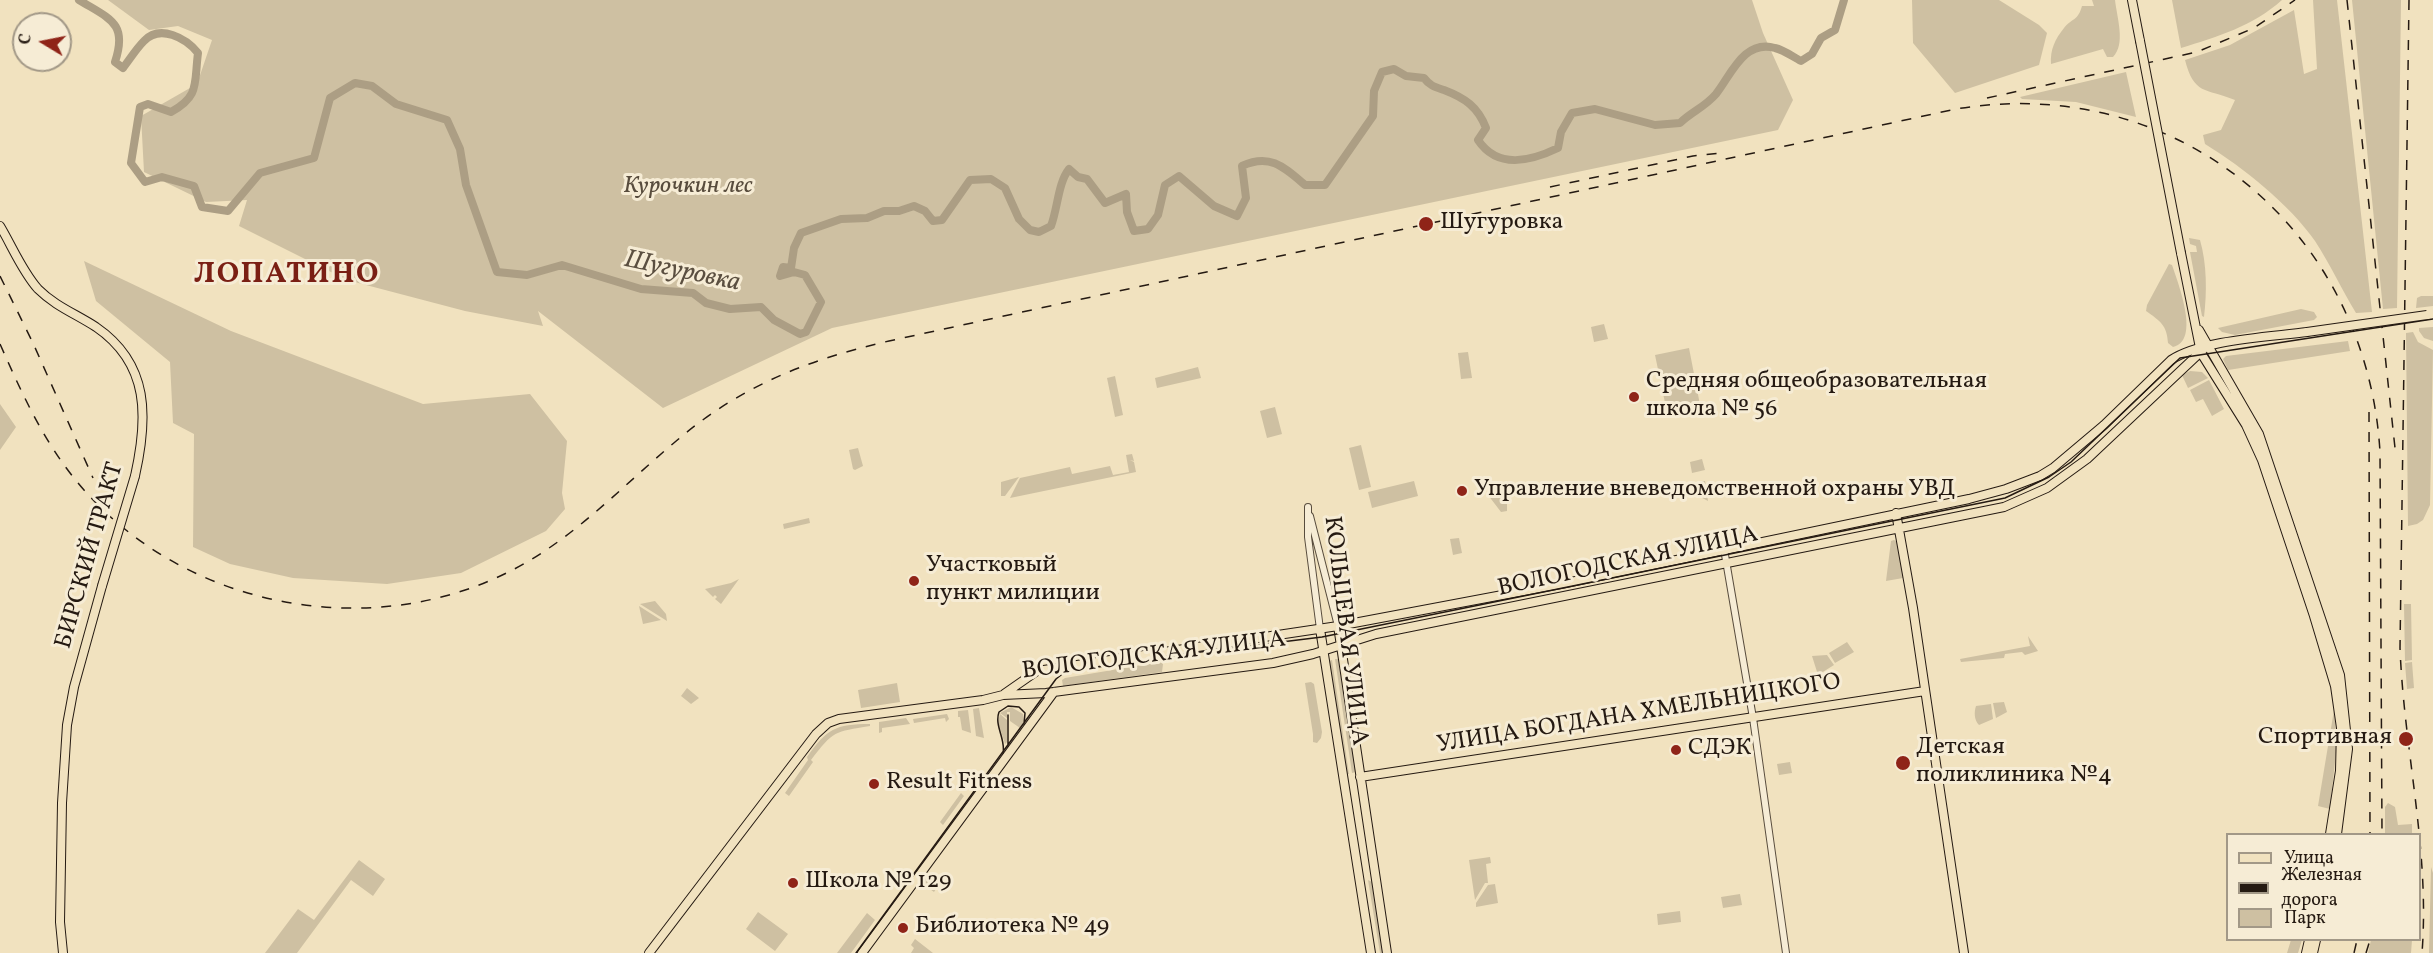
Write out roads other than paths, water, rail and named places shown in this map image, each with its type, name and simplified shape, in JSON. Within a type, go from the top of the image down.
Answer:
[{"type":"main road","points":[[2132,0],[2194,321],[2202,349],[2246,425],[2262,460],[2335,686],[2341,728],[2340,771],[2330,833]]},
{"type":"main road","name":"БИРСКИЙ ТРАКТ","points":[[0,226],[27,275],[38,288],[60,306],[104,333],[119,347],[132,366],[139,385],[143,409],[142,436],[135,476],[74,687],[67,724],[62,803],[60,921],[63,953]]},
{"type":"main road","name":"ВОЛОГОДСКАЯ УЛИЦА","points":[[1003,695],[1037,671],[1045,669],[1338,626],[1657,564],[1969,499],[2006,489],[2040,476],[2074,452],[2171,360],[2202,349],[2430,315]]},
{"type":"main road","points":[[2202,349],[2259,434],[2340,675],[2348,750],[2337,833]]},
{"type":"main road","name":"ВОЛОГОДСКАЯ УЛИЦА","points":[[650,953],[774,786],[816,734],[828,723],[860,716],[976,701],[1003,695],[1054,692],[1273,663],[1303,657],[1341,644],[1398,630],[2004,507],[2047,488],[2087,459],[2202,349]]},
{"type":"main road","points":[[1896,513],[1964,953]]},
{"type":"main road","name":"КОЛЬЦЕВАЯ УЛИЦА","points":[[1338,626],[1387,953]]},
{"type":"main road","name":"КОЛЬЦЕВАЯ УЛИЦА","points":[[1320,629],[1371,953]]},
{"type":"main road","name":"УЛИЦА БОГДАНА ХМЕЛЬНИЦКОГО","points":[[1360,777],[1925,691]]},
{"type":"main road","points":[[862,953],[1054,692]]},
{"type":"street","name":"КОЛЬЦЕВАЯ УЛИЦА","points":[[1320,629],[1308,537],[1308,507],[1338,626]]},
{"type":"street","points":[[1724,549],[1753,718],[1786,953]]},
{"type":"waterway","name":"Шугуровка","points":[[79,0],[100,12],[114,24],[119,39],[115,62],[123,68],[144,41],[158,34],[165,33],[180,38],[198,53],[194,88],[187,100],[171,112],[148,104],[140,107],[131,163],[145,182],[162,177],[194,186],[202,207],[228,211],[260,173],[314,158],[330,98],[355,83],[372,86],[396,104],[447,120],[460,149],[466,185],[497,272],[527,275],[562,265],[641,289],[693,293],[706,303],[730,309],[761,307],[774,320],[800,334],[806,332],[821,302],[805,275],[794,272],[780,276],[783,267],[791,268],[794,248],[801,233],[841,219],[867,218],[884,211],[899,211],[914,206],[925,211],[933,221],[942,220],[970,180],[991,179],[1005,188],[1019,219],[1030,230],[1039,232],[1051,226],[1063,181],[1069,169],[1078,177],[1087,179],[1105,203],[1126,194],[1127,212],[1134,231],[1148,229],[1158,215],[1165,185],[1179,176],[1214,206],[1237,216],[1246,198],[1242,166],[1252,162],[1276,164],[1305,185],[1325,185],[1373,116],[1374,91],[1382,72],[1394,69],[1406,76],[1424,78],[1433,86],[1452,93],[1470,104],[1479,114],[1486,128],[1478,140],[1495,156],[1515,160],[1526,159],[1558,148],[1561,132],[1572,113],[1595,109],[1655,125],[1680,123],[1712,99],[1740,60],[1755,49],[1775,48],[1801,61],[1812,54],[1821,38],[1835,30],[1844,0]]},
{"type":"tram line","points":[[856,953],[1056,679],[1065,672],[1322,637],[2005,498],[2049,477],[2071,462],[2180,358],[2433,319]]},
{"type":"tram line","points":[[1003,753],[998,722],[999,712],[1008,706],[1019,707],[1025,713],[1024,724]]},
{"type":"tram line","points":[[1008,715],[1008,746]]},
{"type":"railway","points":[[1987,98],[2197,52],[2254,28],[2295,0]]},
{"type":"railway","points":[[2347,0],[2395,448]]},
{"type":"railway","points":[[2409,0],[2400,648],[2406,725],[2419,833]]},
{"type":"railway","points":[[0,344],[36,420],[70,474],[128,532],[179,565],[234,589],[293,603],[353,608],[413,603],[472,588],[527,562],[585,521],[675,442],[724,405],[750,390],[802,367],[859,348],[1956,109],[2037,104],[2114,116],[2184,143],[2246,183],[2298,236],[2339,300],[2367,372],[2380,452],[2382,833]]},
{"type":"railway","points":[[1550,187],[1693,156],[1721,153]]},
{"type":"railway","points":[[0,276],[33,343],[93,478]]},
{"type":"railway","points":[[2369,412],[2370,833]]},
{"type":"railway","points":[[2421,857],[2424,915],[2422,953]]},
{"type":"railway","points":[[2354,953],[2357,941]]},
{"type":"railway","points":[[2366,953],[2370,941]]},
{"type":"place","name":"Шугуровка","points":[[1426,224]]},
{"type":"place","name":"Средняя общеобразовательная школа № 56","points":[[1634,397]]},
{"type":"place","name":"Управление вневедомственной охраны УВД","points":[[1462,491]]},
{"type":"place","name":"Участковый пункт милиции","points":[[914,581]]},
{"type":"place","name":"Спортивная","points":[[2406,739]]},
{"type":"place","name":"СДЭК","points":[[1676,750]]},
{"type":"place","name":"Детская поликлиника №4","points":[[1903,763]]},
{"type":"place","name":"Result Fitness","points":[[874,784]]},
{"type":"place","name":"Школа № 129","points":[[793,883]]},
{"type":"place","name":"Библиотека № 49","points":[[903,928]]},
{"type":"district","name":"ЛОПАТИНО","points":[[287,276]]},
{"type":"park label","name":"Курочкин лес","points":[[688,188]]}]
